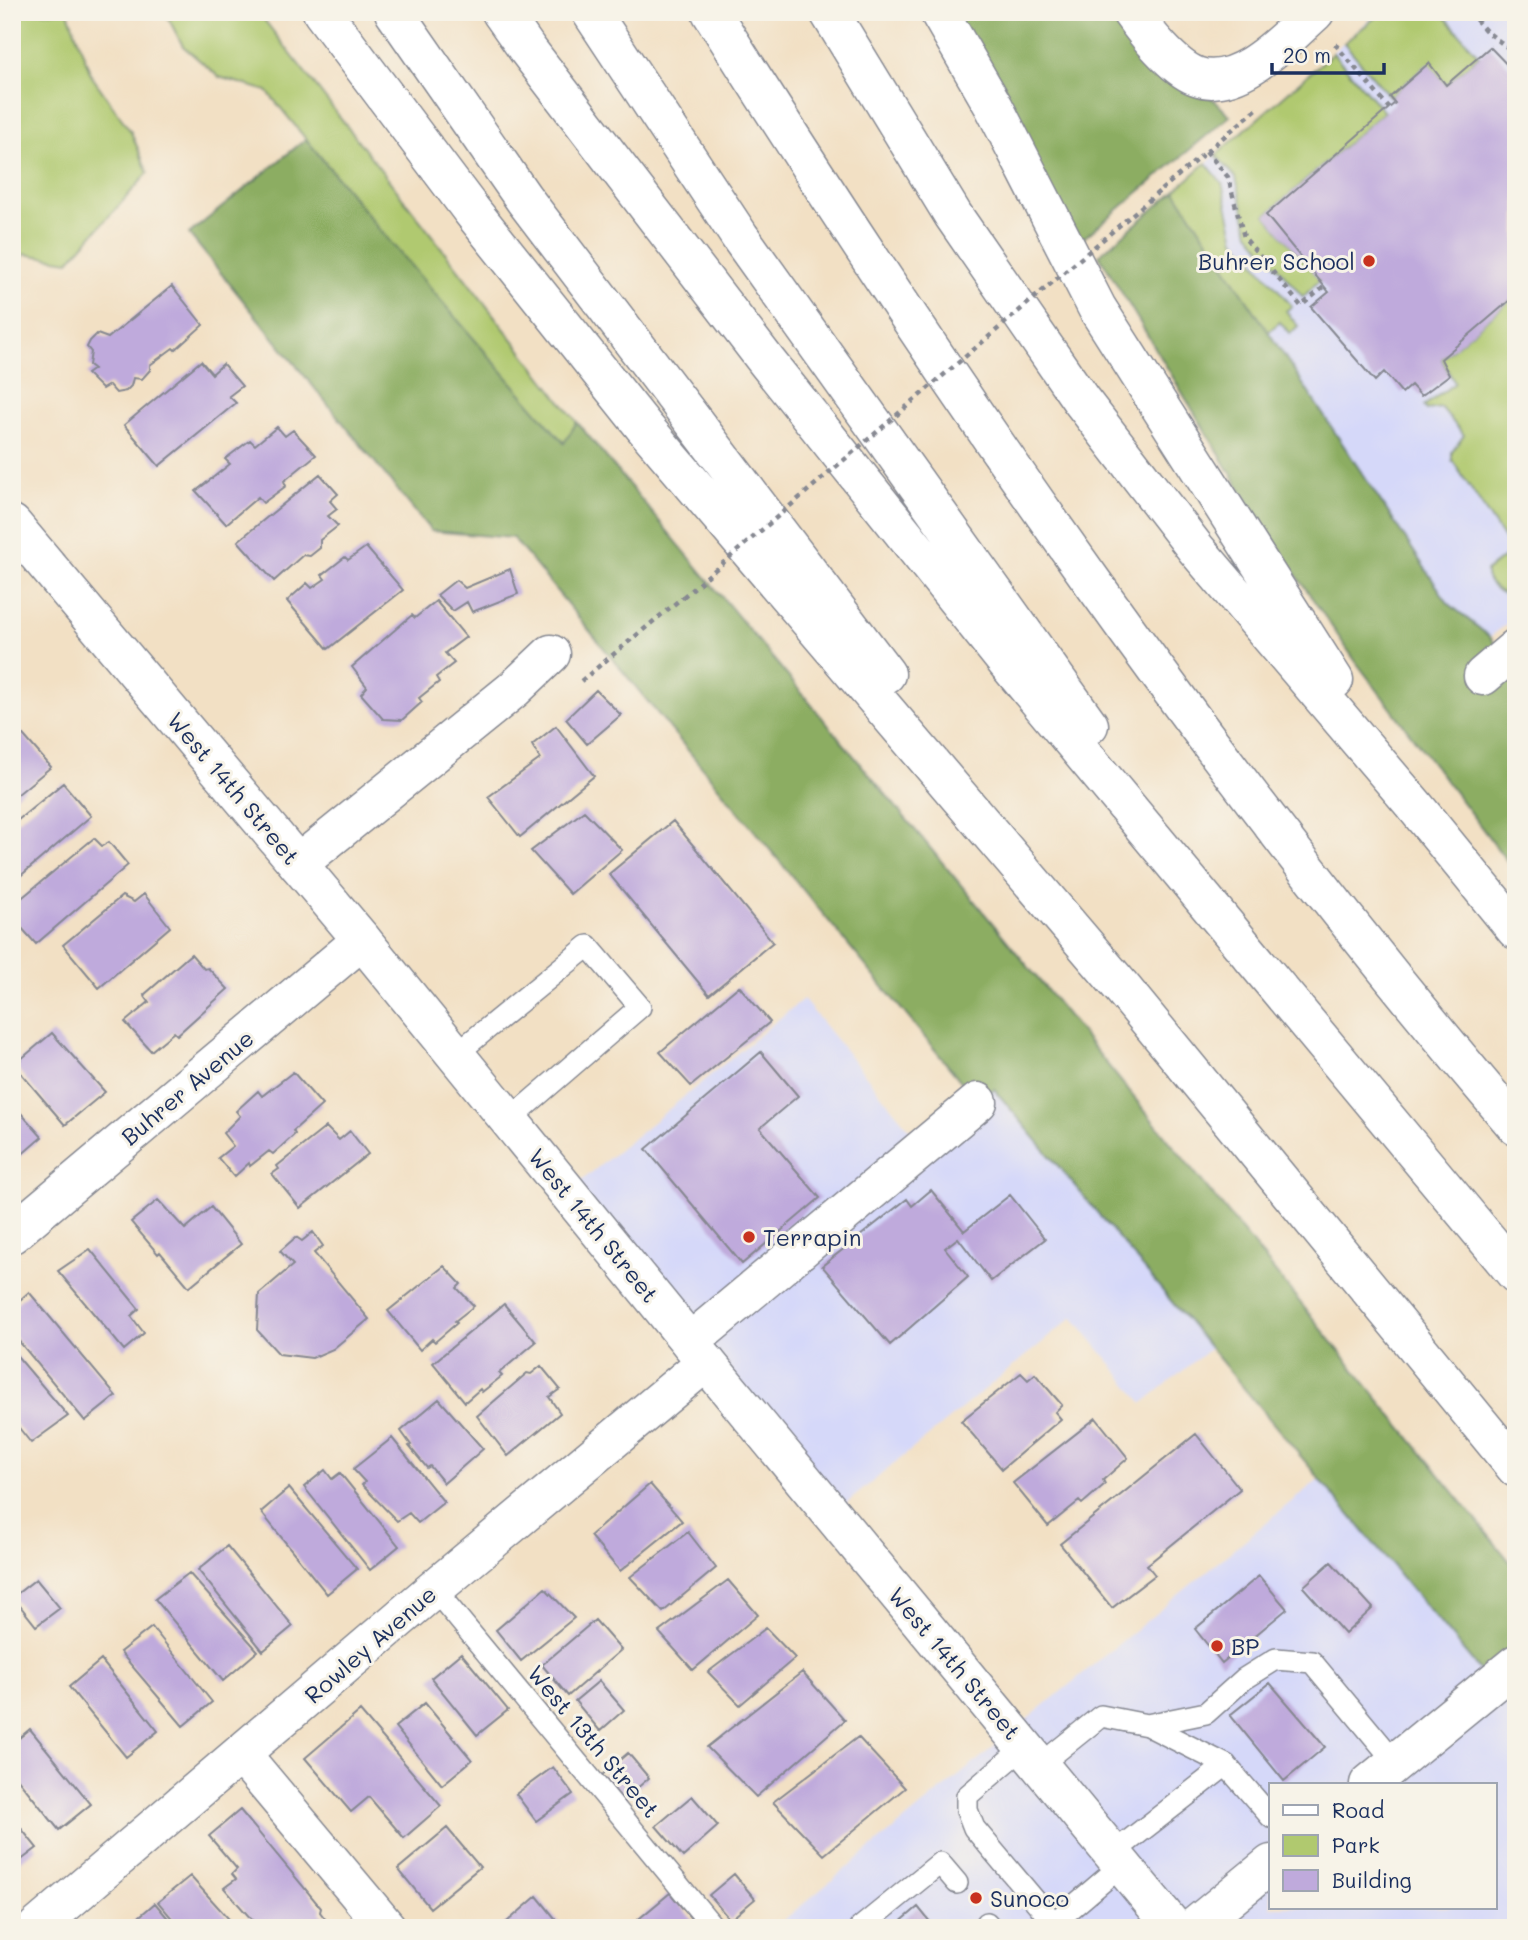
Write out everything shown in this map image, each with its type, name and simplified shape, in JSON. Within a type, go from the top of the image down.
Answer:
[{"type":"main road","points":[[322,12],[471,210],[645,428],[1123,989],[1516,1468]]},
{"type":"main road","points":[[394,12],[524,199],[1123,989]]},
{"type":"main road","points":[[502,12],[527,49],[767,362],[956,599],[1377,1110],[1516,1274]]},
{"type":"main road","points":[[591,12],[740,237],[894,454],[1233,922],[1377,1110]]},
{"type":"main road","points":[[711,12],[810,169],[973,410],[1143,653],[1287,846],[1441,1038],[1516,1126]]},
{"type":"main road","points":[[829,12],[953,215],[1081,400],[1196,549],[1414,805],[1516,930]]},
{"type":"main road","points":[[939,12],[994,107],[1097,308],[1414,805]]},
{"type":"main road","points":[[1130,12],[1182,68],[1197,76],[1214,79],[1233,76],[1279,45],[1325,28]]},
{"type":"main road","name":"West 14th Street","points":[[12,524],[362,940],[1174,1928]]},
{"type":"main road","points":[[1483,676],[1516,649]]},
{"type":"main road","points":[[298,864],[514,689],[551,654]]},
{"type":"main road","name":"Buhrer Avenue","points":[[12,1234],[362,940]]},
{"type":"main road","name":"Rowley Avenue","points":[[36,1928],[434,1589],[978,1102]]},
{"type":"main road","points":[[1383,1773],[1512,1667]]},
{"type":"main road","points":[[242,1755],[387,1928]]},
{"type":"main road","points":[[1192,1928],[1269,1866]]},
{"type":"lane","points":[[456,1054],[588,946],[640,1007],[509,1120]]},
{"type":"lane","name":"West 13th Street","points":[[434,1589],[714,1928]]},
{"type":"lane","points":[[1147,1725],[1206,1713],[1244,1679],[1276,1660],[1311,1662],[1383,1773]]},
{"type":"lane","points":[[1226,1765],[1118,1859],[1050,1925],[974,1828],[967,1810],[967,1796],[1101,1716],[1147,1725],[1226,1765],[1269,1815]]},
{"type":"lane","points":[[860,1928],[940,1863],[957,1883]]},
{"type":"path","points":[[1469,12],[1486,31],[1516,54]]},
{"type":"path","points":[[1325,28],[1389,108]]},
{"type":"path","points":[[580,682],[1260,107]]},
{"type":"path","points":[[1206,151],[1228,177],[1244,237],[1301,306],[1325,286]]},
{"type":"shaded area","name":"Buhrer School","points":[[1378,12],[1516,12],[1516,616],[1490,637],[1448,603],[1175,191]]},
{"type":"shaded area","points":[[803,999],[924,1147],[994,1089],[1212,1347],[1143,1403],[1073,1317],[832,1515],[568,1192]]},
{"type":"shaded area","points":[[1319,1479],[1516,1714],[1516,1928],[774,1928]]},
{"type":"green space","points":[[12,12],[68,12],[91,75],[131,132],[148,173],[69,261],[24,254],[12,278]]},
{"type":"green space","points":[[165,12],[258,12],[577,422],[564,444],[379,229],[267,91],[219,77],[183,46]]},
{"type":"green space","points":[[939,12],[1131,12],[1152,38],[1230,116],[1079,242]]},
{"type":"green space","points":[[1382,12],[1441,12],[1479,56],[1446,85],[1428,64],[1390,97],[1344,43]]},
{"type":"green space","points":[[1333,53],[1384,112],[1266,215],[1320,280],[1303,297],[1249,233],[1236,178],[1216,155]]},
{"type":"green space","points":[[306,139],[379,229],[564,443],[577,422],[1004,937],[1516,1569],[1516,1714],[994,1089],[978,1102],[513,538],[431,531],[189,234]]},
{"type":"green space","points":[[1206,163],[1222,183],[1235,239],[1292,306],[1286,311],[1298,326],[1290,334],[1280,322],[1268,332],[1175,191]]},
{"type":"green space","points":[[1175,191],[1448,603],[1490,637],[1516,672],[1516,873],[1356,662],[1264,528],[1099,255]]},
{"type":"green space","points":[[1516,295],[1516,602],[1496,589],[1486,576],[1486,571],[1512,551],[1452,460],[1452,452],[1464,435],[1441,408],[1427,410],[1424,406],[1455,383],[1441,359]]},
{"type":"building","points":[[1490,47],[1516,74],[1516,295],[1441,359],[1449,375],[1421,396],[1411,385],[1402,393],[1384,372],[1375,381],[1311,307],[1329,292],[1266,215],[1395,103],[1390,97],[1429,63],[1446,85]]},
{"type":"building","points":[[172,286],[203,325],[175,350],[173,348],[150,365],[150,370],[142,379],[133,378],[126,391],[116,393],[109,385],[102,389],[87,374],[94,369],[89,365],[91,352],[87,347],[90,341],[97,334],[108,338]]},
{"type":"building","points":[[201,361],[212,374],[223,364],[242,386],[229,396],[236,403],[159,466],[124,425]]},
{"type":"building","points":[[277,427],[285,436],[293,430],[316,455],[284,481],[286,486],[263,503],[258,497],[226,524],[196,491],[230,464],[225,459],[250,440],[255,445]]},
{"type":"building","points":[[320,474],[338,494],[330,501],[337,509],[328,516],[338,526],[320,540],[320,548],[310,556],[303,555],[274,581],[238,541]]},
{"type":"building","points":[[366,547],[403,590],[328,649],[287,601],[307,583],[312,588],[325,579],[322,575],[345,557],[348,560]]},
{"type":"building","points":[[510,569],[518,594],[472,612],[467,602],[453,611],[437,595],[456,580],[465,588]]},
{"type":"building","points":[[436,601],[466,637],[445,653],[454,663],[436,677],[439,682],[419,698],[422,702],[402,720],[383,719],[361,694],[367,687],[352,667],[412,615],[415,618]]},
{"type":"building","points":[[596,690],[621,715],[587,744],[566,719]]},
{"type":"building","points":[[556,726],[594,776],[520,837],[488,797],[540,759],[532,745]]},
{"type":"building","points":[[18,729],[51,767],[12,799],[12,734]]},
{"type":"building","points":[[63,783],[91,816],[12,883],[12,825]]},
{"type":"building","points":[[584,811],[622,850],[570,894],[531,851]]},
{"type":"building","points":[[673,821],[773,942],[709,995],[609,874]]},
{"type":"building","points":[[94,838],[102,846],[109,842],[128,865],[36,944],[12,917],[12,906]]},
{"type":"building","points":[[144,894],[170,927],[99,988],[63,945],[122,896],[134,902]]},
{"type":"building","points":[[191,954],[228,989],[177,1035],[174,1032],[151,1051],[125,1022],[149,1002],[144,995]]},
{"type":"building","points":[[739,986],[770,1022],[691,1086],[660,1052]]},
{"type":"building","points":[[52,1033],[105,1092],[65,1125],[14,1065]]},
{"type":"building","points":[[761,1052],[798,1096],[760,1128],[820,1198],[742,1264],[646,1149]]},
{"type":"building","points":[[293,1072],[322,1105],[293,1131],[295,1134],[273,1154],[269,1151],[250,1166],[249,1163],[234,1177],[218,1158],[233,1146],[223,1133],[240,1116],[236,1111],[258,1091],[262,1096]]},
{"type":"building","points":[[12,1103],[42,1137],[12,1163]]},
{"type":"building","points":[[326,1127],[339,1140],[350,1131],[368,1154],[300,1208],[272,1174],[279,1169],[277,1166]]},
{"type":"building","points":[[931,1190],[964,1231],[1010,1195],[1045,1239],[991,1281],[958,1238],[945,1248],[968,1277],[890,1345],[822,1266],[907,1199],[912,1206]]},
{"type":"building","points":[[158,1200],[185,1229],[211,1207],[241,1244],[189,1287],[131,1222]]},
{"type":"building","points":[[313,1232],[323,1246],[314,1253],[369,1319],[333,1349],[312,1358],[279,1354],[257,1330],[259,1294],[293,1265],[280,1251],[296,1237],[302,1241]]},
{"type":"building","points":[[90,1249],[139,1309],[131,1316],[144,1333],[124,1350],[58,1271]]},
{"type":"building","points":[[444,1266],[461,1284],[457,1288],[474,1306],[435,1342],[432,1339],[420,1350],[388,1311]]},
{"type":"building","points":[[29,1292],[116,1396],[85,1421],[12,1333],[12,1307]]},
{"type":"building","points":[[504,1304],[536,1342],[499,1373],[502,1376],[465,1402],[433,1363]]},
{"type":"building","points":[[12,1350],[68,1416],[31,1443],[12,1419]]},
{"type":"building","points":[[541,1366],[560,1389],[549,1397],[560,1413],[508,1456],[477,1416],[527,1373],[531,1374]]},
{"type":"building","points":[[1021,1373],[1028,1380],[1035,1374],[1062,1405],[1055,1412],[1061,1419],[1002,1469],[961,1421]]},
{"type":"building","points":[[439,1399],[483,1449],[444,1483],[430,1466],[427,1468],[401,1431]]},
{"type":"building","points":[[1096,1418],[1128,1458],[1103,1480],[1105,1484],[1082,1504],[1079,1501],[1048,1526],[1013,1483]]},
{"type":"building","points":[[1196,1434],[1240,1489],[1147,1565],[1155,1575],[1112,1608],[1060,1544]]},
{"type":"building","points":[[392,1438],[444,1502],[418,1523],[409,1513],[397,1521],[362,1485],[365,1482],[353,1469]]},
{"type":"building","points":[[325,1470],[332,1479],[340,1473],[399,1546],[370,1570],[304,1487]]},
{"type":"building","points":[[650,1484],[682,1521],[620,1571],[590,1536]]},
{"type":"building","points":[[289,1488],[357,1569],[327,1594],[261,1512]]},
{"type":"building","points":[[688,1532],[716,1568],[663,1612],[630,1577]]},
{"type":"building","points":[[227,1546],[293,1626],[263,1651],[198,1570]]},
{"type":"building","points":[[1331,1562],[1373,1608],[1345,1634],[1303,1587]]},
{"type":"building","points":[[189,1573],[258,1651],[223,1681],[155,1599]]},
{"type":"building","points":[[1259,1576],[1287,1609],[1222,1663],[1195,1629]]},
{"type":"building","points":[[36,1579],[60,1608],[36,1626],[13,1597]]},
{"type":"building","points":[[728,1580],[758,1615],[693,1670],[659,1632]]},
{"type":"building","points":[[545,1588],[574,1618],[521,1661],[496,1630]]},
{"type":"building","points":[[595,1620],[621,1650],[568,1696],[542,1665]]},
{"type":"building","points":[[152,1627],[212,1702],[183,1726],[120,1652]]},
{"type":"building","points":[[766,1628],[795,1658],[740,1705],[708,1672]]},
{"type":"building","points":[[461,1653],[508,1710],[477,1735],[431,1678]]},
{"type":"building","points":[[101,1660],[158,1731],[126,1757],[69,1687]]},
{"type":"building","points":[[802,1672],[845,1720],[756,1797],[707,1747]]},
{"type":"building","points":[[599,1681],[624,1710],[600,1731],[575,1701]]},
{"type":"building","points":[[1270,1683],[1325,1747],[1284,1781],[1230,1715]]},
{"type":"building","points":[[425,1703],[472,1760],[442,1785],[395,1727]]},
{"type":"building","points":[[360,1711],[441,1806],[404,1838],[369,1797],[351,1812],[305,1758]]},
{"type":"building","points":[[30,1729],[91,1804],[59,1830],[12,1772],[12,1731],[18,1739]]},
{"type":"building","points":[[858,1737],[905,1788],[824,1855],[773,1802]]},
{"type":"building","points":[[628,1753],[649,1778],[623,1800],[602,1775]]},
{"type":"building","points":[[553,1767],[573,1794],[536,1821],[516,1794]]},
{"type":"building","points":[[692,1796],[718,1826],[683,1857],[656,1826]]},
{"type":"building","points":[[240,1810],[321,1908],[320,1912],[326,1920],[317,1928],[259,1928],[224,1888],[236,1879],[232,1874],[237,1869],[209,1836]]},
{"type":"building","points":[[12,1817],[37,1848],[12,1867]]},
{"type":"building","points":[[447,1828],[480,1867],[430,1908],[398,1869]]},
{"type":"building","points":[[734,1874],[755,1899],[730,1920],[709,1895]]},
{"type":"building","points":[[190,1876],[237,1928],[180,1928],[158,1902]]},
{"type":"building","points":[[670,1893],[699,1928],[638,1928],[634,1923]]},
{"type":"building","points":[[537,1896],[563,1928],[500,1928]]},
{"type":"building","points":[[155,1903],[176,1928],[126,1928]]},
{"type":"building","points":[[918,1907],[935,1928],[893,1928]]},
{"type":"place","name":"Buhrer School","points":[[1369,261]]},
{"type":"place","name":"Terrapin","points":[[749,1237]]},
{"type":"place","name":"BP","points":[[1217,1646]]},
{"type":"place","name":"Sunoco","points":[[976,1898]]}]
